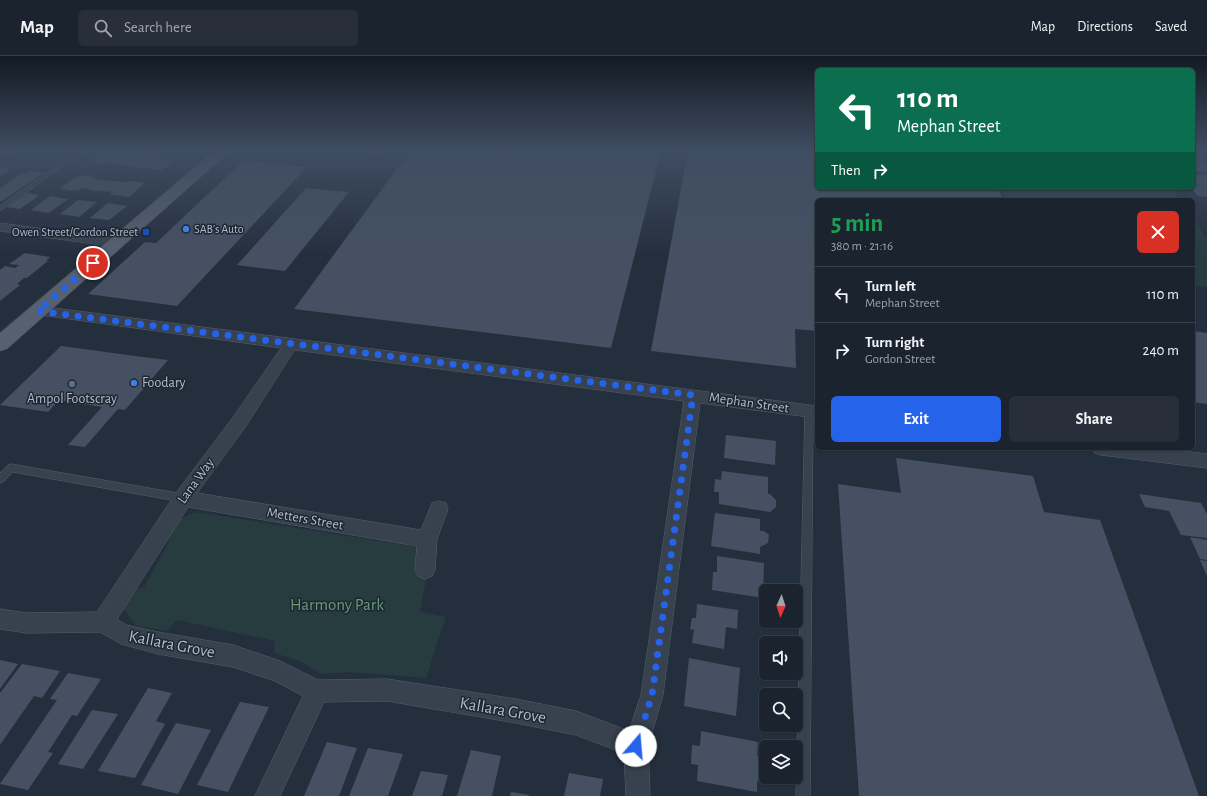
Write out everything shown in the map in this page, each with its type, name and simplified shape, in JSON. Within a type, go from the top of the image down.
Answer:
[{"type":"main road","points":[[0,344],[184,186]]},
{"type":"street","points":[[0,227],[116,243]]},
{"type":"street","name":"Mephan Street","points":[[38,311],[813,411]]},
{"type":"street","name":"Lana Way","points":[[103,622],[184,498],[240,421],[292,343]]},
{"type":"street","points":[[638,796],[636,746],[652,695],[693,395]]},
{"type":"street","points":[[1117,450],[1207,461]]},
{"type":"street","name":"Metters Street","points":[[184,498],[427,539]]},
{"type":"street","points":[[425,570],[427,539],[439,509]]},
{"type":"street","points":[[0,619],[27,623],[103,622]]},
{"type":"street","name":"Kallara Grove","points":[[103,622],[120,634],[158,643],[233,656],[280,672],[318,691],[387,690],[516,711],[576,723],[636,746]]},
{"type":"street","points":[[267,796],[318,691]]},
{"type":"lane","points":[[0,209],[34,186]]},
{"type":"lane","points":[[803,796],[813,411]]},
{"type":"lane","points":[[0,480],[11,468],[184,498]]},
{"type":"green space","points":[[1003,190],[1174,190],[1180,198],[1005,198]]},
{"type":"green space","points":[[1195,221],[1207,239],[1207,287],[1195,286]]},
{"type":"green space","name":"Harmony Park","points":[[196,512],[416,547],[415,570],[426,580],[420,612],[446,617],[426,678],[348,672],[321,674],[300,661],[274,653],[275,641],[177,620],[166,631],[135,625],[124,609],[133,590],[144,587],[169,542],[162,539],[178,520]]},
{"type":"building","points":[[4,186],[25,186],[0,202],[0,188]]},
{"type":"building","points":[[64,186],[142,186],[129,197],[109,194],[112,192],[88,190],[90,189],[82,188],[78,191],[71,191],[60,188]]},
{"type":"building","points":[[217,186],[290,186],[177,306],[88,294],[145,242],[156,243]]},
{"type":"building","points":[[385,186],[652,186],[611,348],[294,309]]},
{"type":"building","points":[[682,186],[815,186],[815,190],[999,190],[1002,198],[815,198],[815,331],[795,329],[796,368],[651,351]]},
{"type":"building","points":[[1195,186],[1207,186],[1207,197],[1198,196],[1193,190],[1195,190]]},
{"type":"building","points":[[306,188],[349,192],[285,271],[237,265]]},
{"type":"building","points":[[27,193],[40,195],[20,209],[7,207]]},
{"type":"building","points":[[50,196],[68,199],[49,213],[31,210]]},
{"type":"building","points":[[78,200],[97,202],[79,217],[60,214]]},
{"type":"building","points":[[108,203],[127,206],[109,220],[90,218]]},
{"type":"building","points":[[25,253],[50,257],[46,261],[48,261],[27,278],[24,278],[17,284],[20,285],[0,301],[0,270],[5,266],[15,268],[19,265],[9,264]]},
{"type":"building","points":[[1195,331],[1207,333],[1207,404],[1195,402]]},
{"type":"building","points":[[61,346],[168,360],[125,410],[118,409],[85,447],[68,445],[102,407],[59,400],[48,412],[0,405]]},
{"type":"building","points":[[726,435],[776,441],[775,465],[724,458]]},
{"type":"building","points":[[896,458],[1033,476],[1044,512],[1100,520],[1199,796],[859,796],[838,484],[901,493]]},
{"type":"building","points":[[722,471],[768,477],[768,494],[776,500],[776,507],[770,512],[719,504],[719,492],[714,492],[715,479],[721,480]]},
{"type":"building","points":[[1139,494],[1201,503],[1207,514],[1207,538],[1181,535],[1169,511],[1145,507]]},
{"type":"building","points":[[715,513],[760,519],[760,531],[764,531],[769,535],[768,543],[760,547],[760,554],[711,546]]},
{"type":"building","points":[[1190,537],[1207,540],[1207,560],[1200,559]]},
{"type":"building","points":[[717,556],[764,563],[763,584],[759,584],[759,597],[712,590],[713,572],[717,572]]},
{"type":"building","points":[[1200,560],[1207,561],[1207,576]]},
{"type":"building","points":[[697,604],[738,610],[737,629],[726,627],[724,649],[692,643],[694,630],[690,629],[692,618],[696,618]]},
{"type":"building","points":[[689,658],[740,668],[736,716],[684,706]]},
{"type":"building","points":[[0,660],[18,664],[0,689]]},
{"type":"building","points":[[22,664],[60,671],[42,698],[34,696],[0,745],[0,693]]},
{"type":"building","points":[[68,673],[101,679],[77,716],[72,715],[48,752],[53,753],[28,790],[0,784],[57,700],[50,699]]},
{"type":"building","points":[[148,688],[172,693],[156,721],[165,724],[135,778],[98,771]]},
{"type":"building","points":[[240,702],[269,707],[228,792],[197,785]]},
{"type":"building","points":[[92,710],[118,714],[83,769],[58,764]]},
{"type":"building","points":[[176,723],[211,730],[178,794],[141,785]]},
{"type":"building","points":[[701,731],[758,742],[757,756],[759,756],[759,782],[757,781],[757,792],[697,781],[698,765],[691,764],[692,745],[700,746]]},
{"type":"building","points":[[327,742],[357,748],[339,796],[304,796]]},
{"type":"building","points":[[368,748],[403,754],[388,796],[349,796]]},
{"type":"building","points":[[471,750],[501,756],[492,796],[457,796]]},
{"type":"building","points":[[421,771],[448,775],[442,796],[412,796]]},
{"type":"building","points":[[569,773],[603,779],[600,796],[564,796]]},
{"type":"building","points":[[511,792],[529,795],[529,796],[510,796]]},
{"type":"tram line","points":[[0,348],[186,186]]},
{"type":"tram line","points":[[0,340],[42,303]]},
{"type":"place","name":"SAB’s Auto","points":[[186,229]]},
{"type":"place","name":"Owen Street/Gordon Street","points":[[146,232]]},
{"type":"place","name":"Foodary","points":[[134,383]]},
{"type":"place","name":"Ampol Footscray","points":[[72,384]]},
{"type":"route","points":[[93,263],[38,311],[693,395],[652,695],[636,746]]}]
